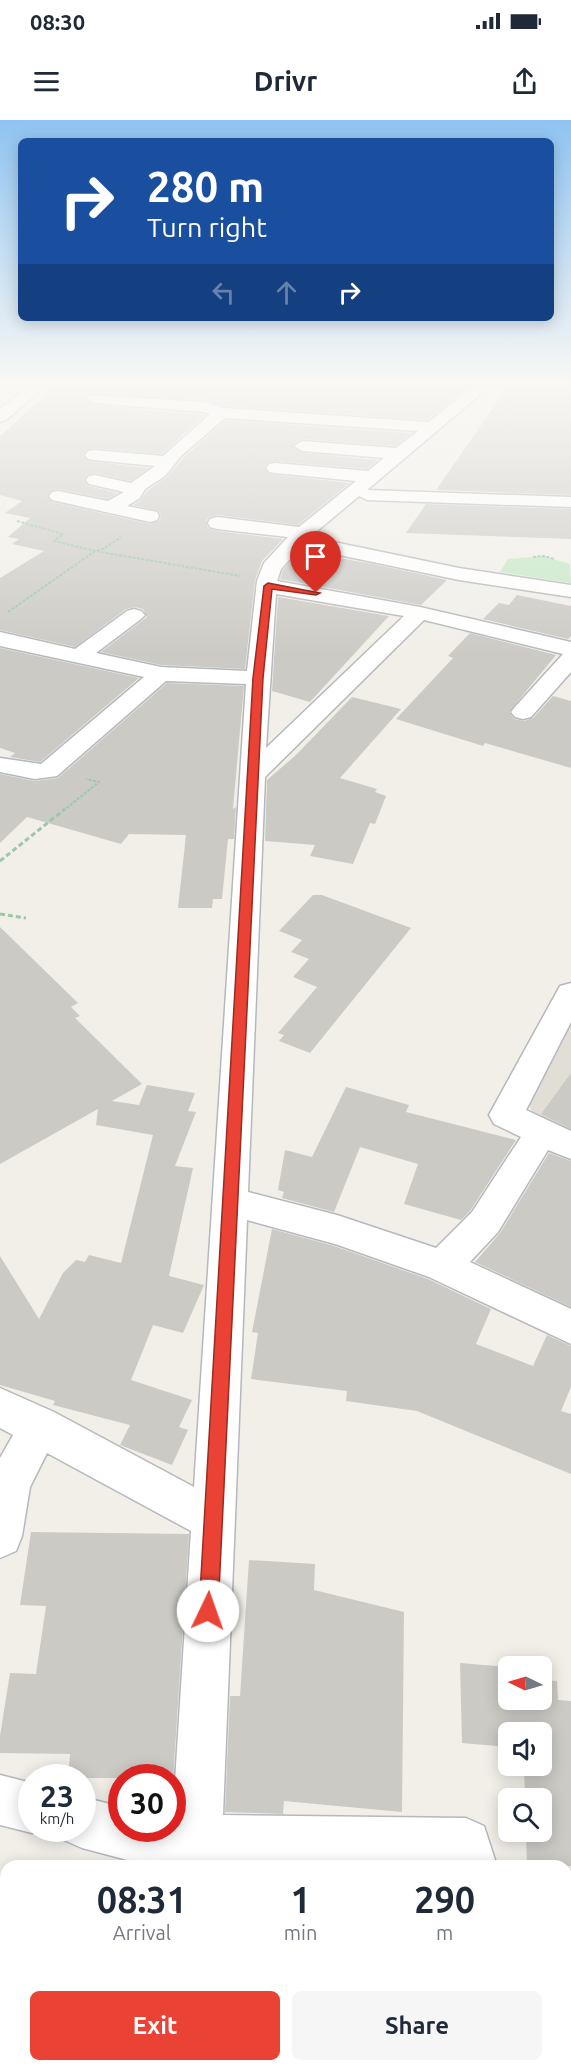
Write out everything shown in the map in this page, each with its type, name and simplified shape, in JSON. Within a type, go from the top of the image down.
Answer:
[{"type":"street","points":[[112,507],[134,494],[138,486],[159,472]]},
{"type":"street","points":[[296,472],[370,486],[571,502]]},
{"type":"street","points":[[195,1853],[258,678],[267,583],[271,567],[299,537],[370,486],[384,472]]},
{"type":"street","points":[[96,480],[136,490]]},
{"type":"street","points":[[58,496],[150,516]]},
{"type":"street","points":[[217,523],[299,537],[459,574],[571,591]]},
{"type":"street","points":[[267,583],[420,613],[571,650]]},
{"type":"street","points":[[253,775],[420,613]]},
{"type":"street","points":[[77,654],[134,615]]},
{"type":"street","points":[[0,659],[10,642],[77,654],[161,674],[258,678]]},
{"type":"street","points":[[522,712],[571,658]]},
{"type":"street","points":[[0,765],[36,772],[48,771],[161,674]]},
{"type":"street","points":[[442,1266],[557,1139],[506,1115],[571,993]]},
{"type":"street","points":[[230,1201],[337,1230],[442,1266],[571,1327]]},
{"type":"street","points":[[0,1407],[213,1520]]},
{"type":"street","points":[[0,1536],[4,1489],[39,1426]]},
{"type":"street","points":[[0,1800],[18,1804]]},
{"type":"street","points":[[96,1826],[195,1853],[466,1844],[470,1860]]},
{"type":"path","points":[[17,521],[63,534],[54,541],[95,551],[267,583]]},
{"type":"path","points":[[4,614],[95,551]]},
{"type":"path","points":[[0,861],[99,782],[48,771]]},
{"type":"path","points":[[0,914],[26,918]]},
{"type":"shaded area","points":[[571,1022],[571,1137],[537,1121],[528,1103]]},
{"type":"green space","points":[[543,556],[570,564],[571,583],[500,572],[508,559]]},
{"type":"building","points":[[0,472],[143,472],[131,481],[95,473],[87,475],[84,480],[88,486],[118,493],[108,499],[58,489],[50,491],[47,496],[52,502],[150,524],[159,521],[161,517],[159,511],[133,505],[171,472],[267,472],[350,483],[298,525],[217,515],[208,518],[206,522],[208,528],[216,531],[283,539],[262,561],[255,580],[245,669],[161,665],[101,652],[147,617],[143,609],[135,607],[126,609],[75,647],[0,630],[0,578],[44,551],[12,544],[19,539],[8,537],[30,518],[5,513],[22,501],[0,495]]},
{"type":"building","points":[[449,472],[571,472],[571,495],[436,490]]},
{"type":"building","points":[[426,504],[571,509],[571,539],[406,533]]},
{"type":"building","points":[[300,551],[447,580],[421,605],[280,579],[283,570]]},
{"type":"building","points":[[517,595],[571,606],[571,636],[568,639],[483,619],[499,603],[509,605]]},
{"type":"building","points":[[278,597],[389,616],[310,702],[272,691]]},
{"type":"building","points":[[470,633],[556,655],[509,712],[514,719],[524,721],[533,718],[553,696],[571,701],[571,768],[485,743],[483,746],[396,719],[453,658],[448,656]]},
{"type":"building","points":[[0,648],[139,678],[40,762],[10,757],[15,753],[0,748]]},
{"type":"building","points":[[167,683],[244,686],[233,809],[236,807],[234,839],[228,839],[222,899],[213,899],[212,908],[178,908],[186,835],[129,834],[121,844],[27,817],[0,843],[0,774],[35,781],[58,778]]},
{"type":"building","points":[[352,697],[401,709],[340,778],[377,789],[375,792],[386,796],[375,824],[370,823],[353,864],[310,856],[315,845],[265,841],[267,780],[296,755]]},
{"type":"building","points":[[313,895],[322,895],[411,928],[310,1053],[279,1041],[284,1035],[278,1033],[317,987],[293,977],[309,959],[291,952],[302,940],[279,931]]},
{"type":"building","points":[[0,927],[78,1003],[71,1007],[80,1016],[75,1018],[142,1084],[112,1101],[139,1105],[147,1085],[195,1093],[188,1111],[196,1112],[175,1166],[193,1168],[169,1276],[204,1285],[183,1333],[153,1325],[131,1380],[192,1400],[179,1427],[188,1430],[172,1465],[120,1445],[130,1425],[53,1405],[55,1401],[0,1385],[0,1256],[39,1319],[63,1273],[76,1260],[85,1262],[89,1255],[121,1263],[153,1135],[96,1125],[98,1109],[0,1164]]},
{"type":"building","points":[[571,1073],[571,1129],[541,1114]]},
{"type":"building","points":[[346,1087],[409,1105],[406,1112],[516,1140],[470,1211],[461,1220],[404,1204],[418,1164],[360,1147],[334,1212],[282,1198],[284,1192],[278,1190],[285,1150],[312,1157]]},
{"type":"building","points":[[549,1153],[571,1161],[571,1307],[475,1262],[500,1233]]},
{"type":"building","points":[[272,1229],[334,1246],[428,1279],[491,1309],[476,1344],[533,1366],[547,1335],[571,1346],[571,1387],[561,1411],[571,1414],[571,1474],[417,1411],[346,1401],[347,1391],[251,1379],[258,1333],[252,1332]]},
{"type":"building","points":[[31,1532],[189,1534],[174,1764],[108,1764],[108,1778],[96,1778],[96,1764],[69,1764],[70,1754],[0,1753],[0,1736],[10,1673],[36,1674],[46,1606],[20,1605]]},
{"type":"building","points":[[249,1560],[315,1564],[314,1590],[404,1612],[402,1812],[284,1801],[283,1814],[225,1812],[230,1696],[240,1696]]},
{"type":"building","points":[[460,1663],[498,1666],[498,1710],[552,1710],[552,1681],[557,1681],[558,1700],[571,1701],[571,1860],[527,1860],[526,1842],[552,1842],[552,1788],[525,1788],[524,1776],[552,1776],[552,1722],[498,1722],[498,1746],[462,1743]]},
{"type":"route","points":[[208,1611],[258,678],[268,586],[316,593]]}]
